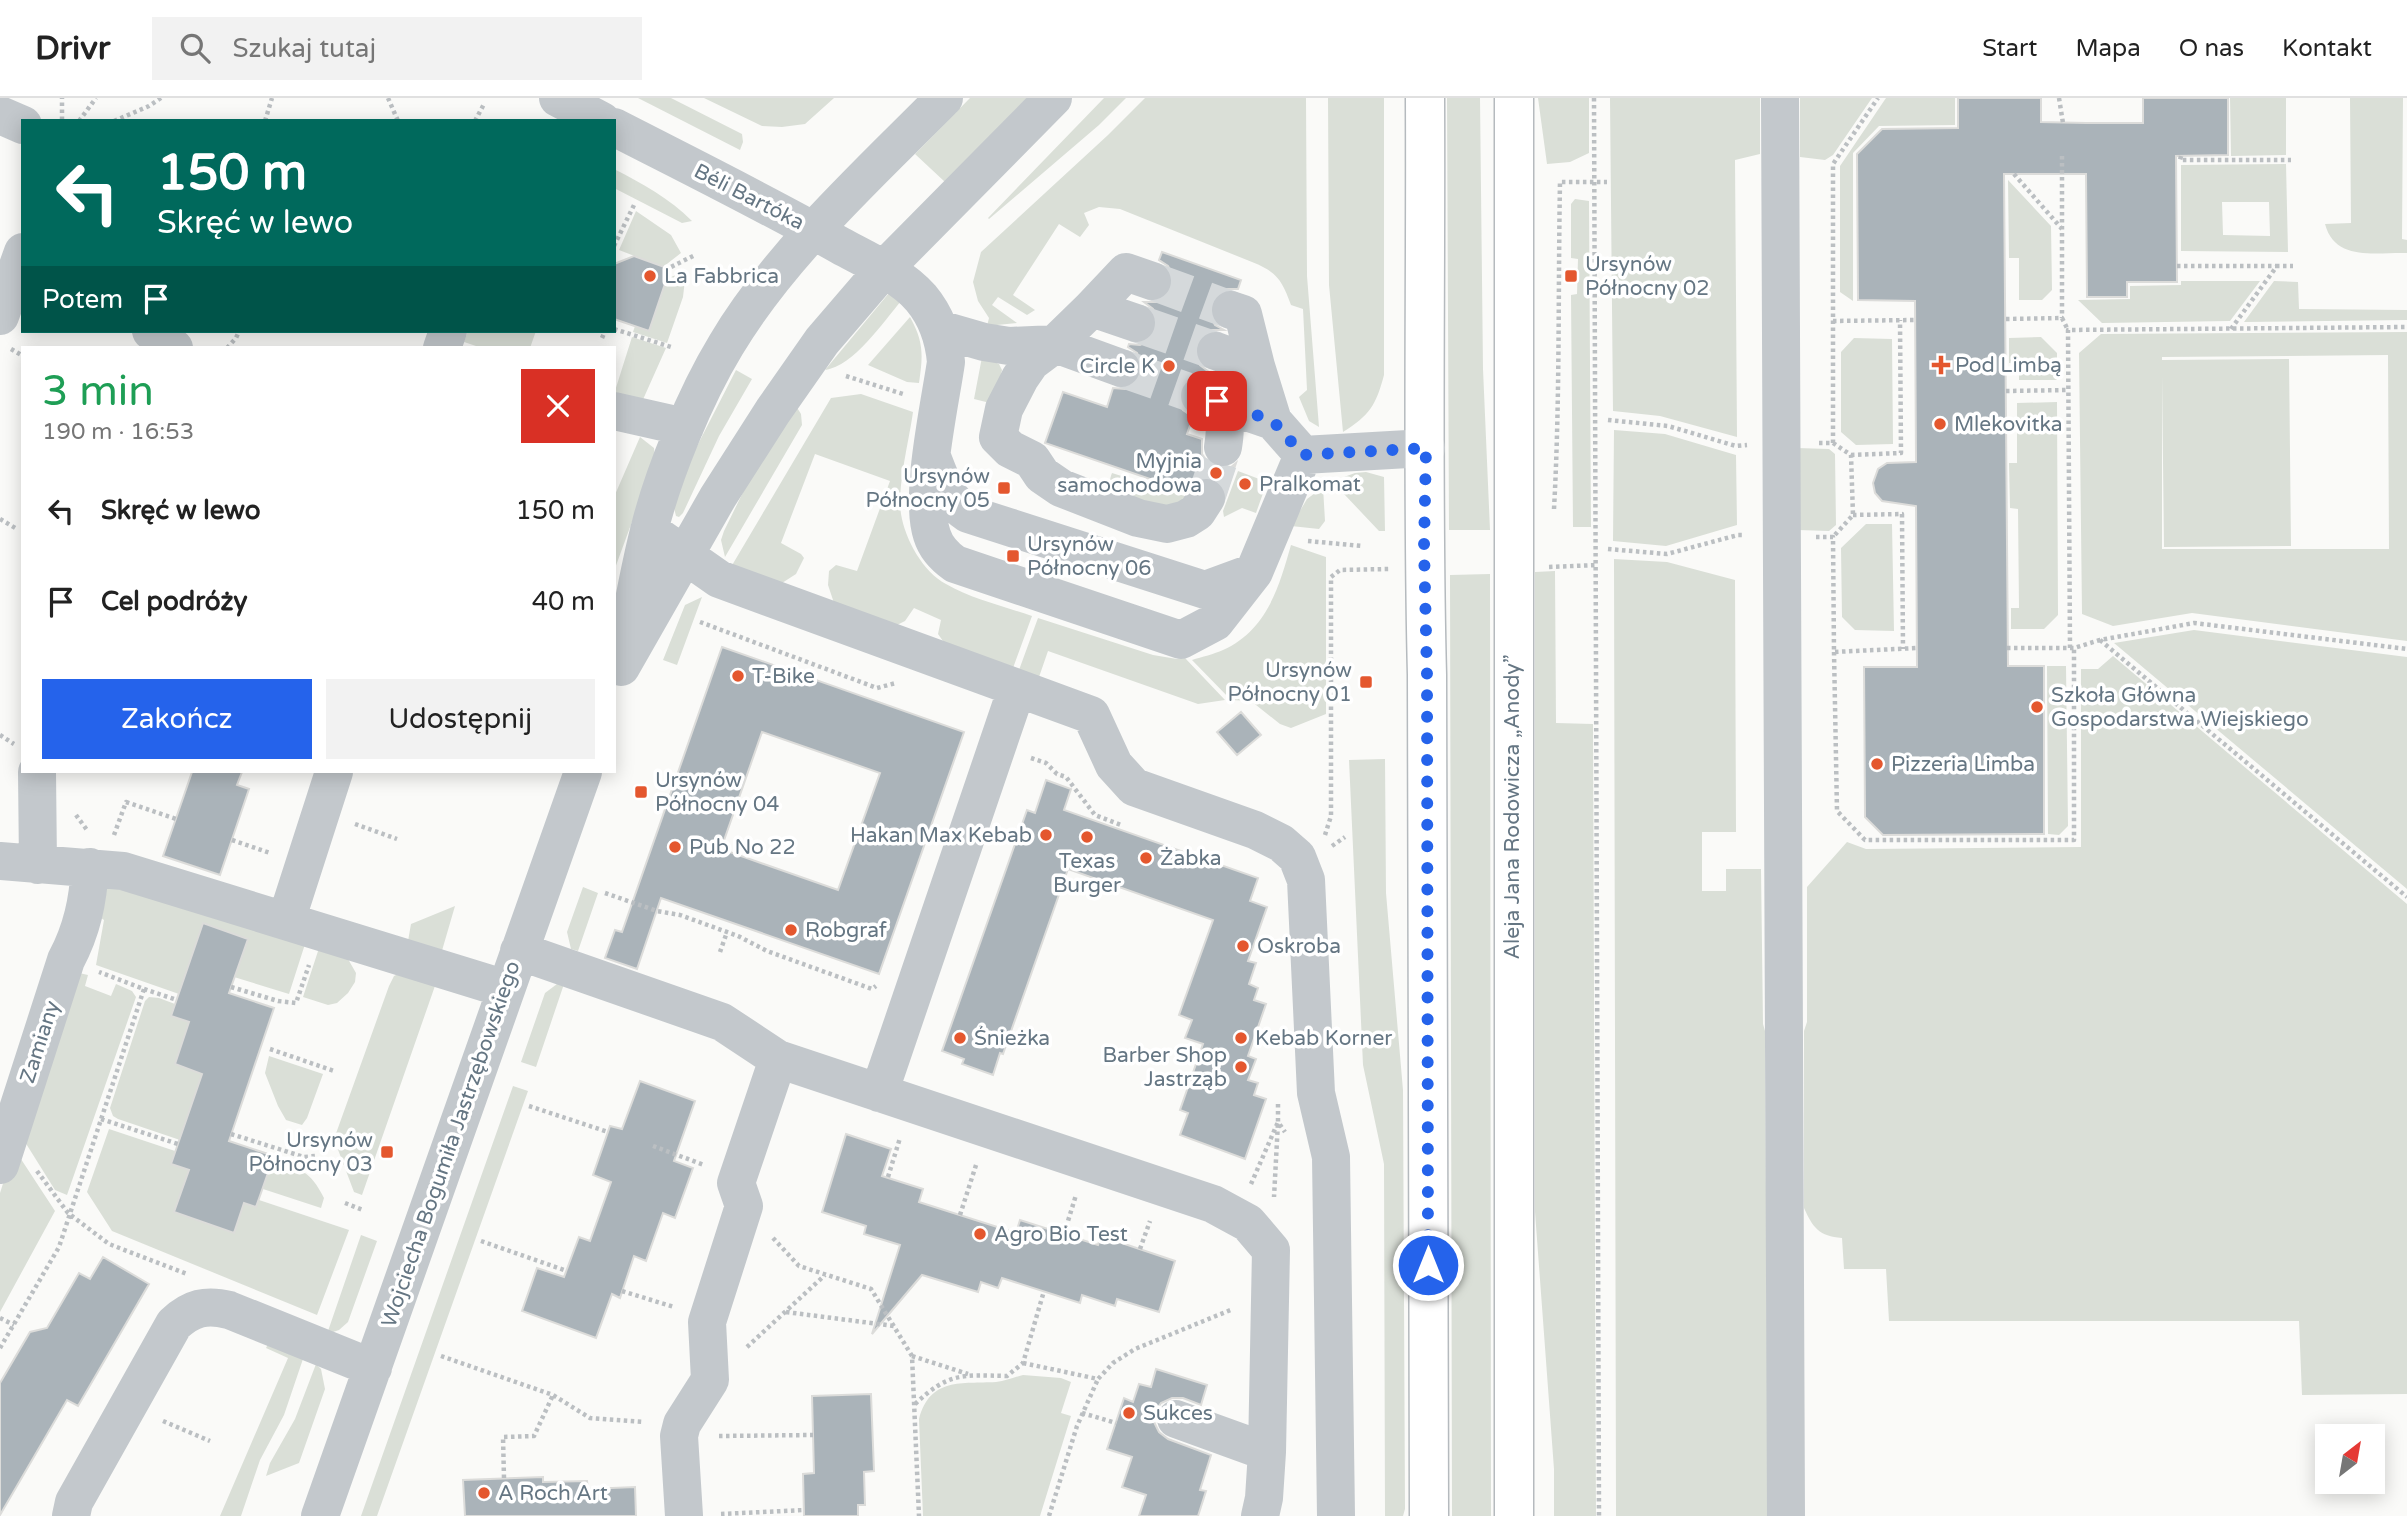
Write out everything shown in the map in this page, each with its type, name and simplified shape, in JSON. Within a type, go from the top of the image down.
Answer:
[{"type":"main road","points":[[1425,98],[1424,547],[1427,675],[1429,1516]]},
{"type":"main road","name":"Aleja Jana Rodowicza „Anody”","points":[[1514,98],[1514,1516]]},
{"type":"street","points":[[558,98],[598,119]]},
{"type":"street","points":[[618,676],[649,530],[685,427],[725,346],[784,264],[944,98]]},
{"type":"street","points":[[618,676],[718,497],[772,411],[822,341],[883,270],[1053,98]]},
{"type":"street","points":[[1413,98],[1425,145]]},
{"type":"street","points":[[1780,98],[1786,1516]]},
{"type":"street","points":[[0,115],[21,124]]},
{"type":"street","name":"Béli Bartóka","points":[[616,128],[815,231],[883,270],[921,298],[939,329],[945,346],[946,362],[928,490],[928,519],[938,548],[956,565],[1181,639],[1215,622],[1254,572],[1303,455]]},
{"type":"street","points":[[0,316],[21,258]]},
{"type":"street","points":[[1152,281],[1126,272],[1055,345],[1031,362],[1004,409],[998,437],[1010,449],[1032,460],[1042,475],[1061,488],[1138,518],[1167,524],[1186,519],[1197,512],[1206,498]]},
{"type":"street","points":[[1092,308],[1136,324]]},
{"type":"street","points":[[1231,310],[1243,314],[1255,366],[1273,421],[1303,455],[1426,448]]},
{"type":"street","points":[[939,329],[1009,346],[1055,345],[1121,368]]},
{"type":"street","points":[[154,333],[171,346]]},
{"type":"street","points":[[1216,351],[1255,366]]},
{"type":"street","points":[[1223,447],[1226,425],[1223,412],[1209,398],[1273,421]]},
{"type":"street","points":[[616,411],[685,427]]},
{"type":"street","points":[[932,457],[946,492],[955,505],[968,514],[1205,590],[1254,572]]},
{"type":"street","points":[[649,530],[719,579],[1091,715],[1114,765],[1134,787],[1255,830],[1281,843],[1297,857],[1306,880],[1316,1093],[1331,1157],[1336,1516]]},
{"type":"street","points":[[878,1093],[1017,688]]},
{"type":"street","points":[[37,773],[38,865]]},
{"type":"street","points":[[286,921],[334,773]]},
{"type":"street","name":"Wojciecha Bogumiła Jastrzębowskiego","points":[[320,1516],[583,773]]},
{"type":"street","points":[[0,861],[123,871],[506,989]]},
{"type":"street","name":"Zamiany","points":[[5,1149],[66,960],[79,936],[88,899],[90,867]]},
{"type":"street","points":[[519,951],[722,1022],[778,1059],[1213,1204],[1248,1223],[1271,1250],[1267,1452],[1260,1516]]},
{"type":"street","points":[[684,1516],[679,1436],[682,1424],[710,1380],[708,1317],[744,1206],[736,1183],[778,1059]]},
{"type":"street","points":[[71,1516],[74,1502],[174,1324],[195,1309],[205,1306],[229,1310],[373,1368]]},
{"type":"street","points":[[1176,1419],[1267,1452]]},
{"type":"path","points":[[62,98],[62,119]]},
{"type":"path","points":[[80,119],[96,98]]},
{"type":"path","points":[[119,119],[161,98]]},
{"type":"path","points":[[266,119],[272,98]]},
{"type":"path","points":[[388,98],[397,119]]},
{"type":"path","points":[[1594,98],[1599,1516]]},
{"type":"path","points":[[1833,443],[1833,164],[1878,98]]},
{"type":"path","points":[[2059,98],[2063,123]]},
{"type":"path","points":[[476,119],[484,104]]},
{"type":"path","points":[[1834,652],[1837,811],[1865,840],[2074,840],[2068,330],[2062,318],[2062,156]]},
{"type":"path","points":[[2180,156],[2180,160],[2291,160]]},
{"type":"path","points":[[2014,174],[2062,229]]},
{"type":"path","points":[[1554,517],[1559,417],[1560,182],[1607,182]]},
{"type":"path","points":[[616,242],[635,204]]},
{"type":"path","points":[[665,270],[695,255]]},
{"type":"path","points":[[2177,266],[2293,266]]},
{"type":"path","points":[[2231,329],[2277,266]]},
{"type":"path","points":[[2006,319],[2062,318]]},
{"type":"path","points":[[1608,420],[1668,426],[1736,446],[1833,443],[1852,455],[1901,453],[1900,320]]},
{"type":"path","points":[[1833,321],[1915,320]]},
{"type":"path","points":[[2068,330],[2407,327]]},
{"type":"path","points":[[616,329],[671,347]]},
{"type":"path","points":[[602,338],[604,333]]},
{"type":"path","points":[[2006,391],[2068,390]]},
{"type":"path","points":[[1833,537],[1853,515],[1852,455]]},
{"type":"path","points":[[1853,515],[1902,514],[1903,649]]},
{"type":"path","points":[[0,519],[17,529]]},
{"type":"path","points":[[1545,567],[1597,565]]},
{"type":"path","points":[[1297,857],[1324,836],[1331,816],[1331,577],[1340,570],[1387,569]]},
{"type":"path","points":[[2007,648],[2072,648],[2100,639],[2194,623],[2407,649]]},
{"type":"path","points":[[2100,639],[2407,897]]},
{"type":"path","points":[[1027,757],[1046,764],[1066,778],[1095,815],[1121,825]]},
{"type":"path","points":[[116,832],[126,802],[176,819]]},
{"type":"path","points":[[370,830],[397,839]]},
{"type":"path","points":[[232,840],[256,848]]},
{"type":"path","points":[[605,893],[727,932],[767,951],[872,989],[879,985],[882,974],[914,985]]},
{"type":"path","points":[[720,952],[727,932]]},
{"type":"path","points":[[66,960],[177,1000]]},
{"type":"path","points":[[231,987],[278,1001],[296,1003]]},
{"type":"path","points":[[0,1348],[59,1247],[144,989]]},
{"type":"path","points":[[271,1049],[334,1070]]},
{"type":"path","points":[[1274,1190],[1278,1096]]},
{"type":"path","points":[[529,1106],[608,1132]]},
{"type":"path","points":[[101,1119],[178,1144]]},
{"type":"path","points":[[1249,1188],[1278,1122]]},
{"type":"path","points":[[231,1134],[304,1157],[315,1156]]},
{"type":"path","points":[[653,1146],[695,1162]]},
{"type":"path","points":[[5,1149],[68,1213],[109,1244],[189,1274]]},
{"type":"path","points":[[960,1215],[972,1179]]},
{"type":"path","points":[[345,1203],[363,1210]]},
{"type":"path","points":[[1064,1234],[1069,1217]]},
{"type":"path","points":[[481,1241],[567,1271]]},
{"type":"path","points":[[778,1244],[799,1266],[871,1289],[912,1356],[919,1516]]},
{"type":"path","points":[[825,1275],[785,1312],[894,1326]]},
{"type":"path","points":[[622,1291],[708,1317]]},
{"type":"path","points":[[914,1405],[946,1379],[971,1375],[1007,1376],[1023,1363],[1044,1291]]},
{"type":"path","points":[[1049,1516],[1082,1413],[1098,1379],[1113,1363],[1135,1349],[1271,1293]]},
{"type":"path","points":[[0,1318],[14,1325]]},
{"type":"path","points":[[441,1356],[553,1395],[590,1418],[682,1424]]},
{"type":"path","points":[[912,1356],[971,1375]]},
{"type":"path","points":[[1023,1363],[1098,1379]]},
{"type":"path","points":[[503,1478],[503,1437],[534,1436],[553,1395]]},
{"type":"path","points":[[1082,1413],[1116,1423]]},
{"type":"path","points":[[765,1436],[813,1435]]},
{"type":"path","points":[[756,1513],[804,1510]]},
{"type":"shaded area","points":[[638,98],[671,98],[742,134],[740,150]]},
{"type":"shaded area","points":[[704,98],[834,98],[805,124],[782,127],[762,126]]},
{"type":"shaded area","points":[[970,98],[1027,98],[945,182],[915,154]]},
{"type":"shaded area","points":[[1104,98],[1126,98],[1099,125],[989,219],[988,218]]},
{"type":"shaded area","points":[[1145,98],[1306,98],[1307,276],[1319,427],[1309,421],[1299,397],[1307,390],[1303,309],[1291,305],[1278,278],[1260,266],[1120,209],[1099,207],[1084,213],[1089,225],[1080,237],[1059,224],[1013,295],[1035,310],[1027,315],[998,297],[992,305],[1017,323],[987,326],[989,318],[978,301],[973,282],[981,252]]},
{"type":"shaded area","points":[[1328,98],[1384,98],[1384,375],[1371,408],[1343,432],[1329,285]]},
{"type":"shaded area","points":[[1447,98],[1480,98],[1483,369],[1490,530],[1449,530]]},
{"type":"shaded area","points":[[1538,98],[1589,98],[1589,153],[1570,162],[1547,164]]},
{"type":"shaded area","points":[[1610,98],[1760,98],[1760,154],[1735,160],[1737,437],[1660,416],[1613,411]]},
{"type":"shaded area","points":[[1800,98],[1872,98],[1833,155],[1825,160],[1800,157]]},
{"type":"shaded area","points":[[1886,98],[1955,98],[1955,125],[1879,126],[1853,153],[1853,301],[1840,292],[1840,166]]},
{"type":"shaded area","points":[[2230,98],[2286,98],[2286,155],[2231,156]]},
{"type":"shaded area","points":[[2350,98],[2403,98],[2402,239],[2407,240],[2407,253],[2347,250],[2330,236],[2325,224],[2351,223]]},
{"type":"shaded area","points":[[2286,164],[2288,252],[2181,251],[2181,165]],"holes":[[[2222,202],[2269,202],[2270,236],[2223,235]]]},
{"type":"shaded area","points":[[616,170],[665,198],[692,221],[682,223],[616,189]]},
{"type":"shaded area","points":[[2008,180],[2051,226],[2052,290],[2042,300],[2019,300],[2019,258],[2009,258]]},
{"type":"shaded area","points":[[1575,199],[1589,201],[1591,527],[1573,527],[1571,295],[1577,294],[1578,259],[1571,258],[1571,204]]},
{"type":"shaded area","points":[[636,211],[671,235],[681,253],[663,267],[619,250]]},
{"type":"shaded area","points":[[686,271],[683,297],[667,343],[633,332],[635,326],[649,331],[668,276]]},
{"type":"shaded area","points":[[2181,281],[2260,281],[2230,321],[2102,323],[2078,300],[2130,299],[2130,286],[2181,285]]},
{"type":"shaded area","points":[[2274,281],[2298,282],[2299,309],[2407,310],[2407,320],[2244,322]]},
{"type":"shaded area","points":[[889,293],[902,300],[877,331],[847,360],[825,370]]},
{"type":"shaded area","points":[[910,317],[921,349],[919,383],[907,382],[868,365]]},
{"type":"shaded area","points":[[2407,332],[2407,641],[2192,613],[2113,626],[2082,614],[2079,353],[2101,334]],"holes":[[[2388,355],[2389,549],[2162,549],[2162,376],[2164,547],[2291,546],[2289,359],[2162,360],[2162,357]]]},
{"type":"shaded area","points":[[467,333],[535,333],[531,346],[476,346],[464,342]]},
{"type":"shaded area","points":[[632,337],[666,348],[641,404],[616,395]]},
{"type":"shaded area","points":[[2041,337],[2057,353],[2057,380],[2019,380],[2019,364],[2009,363],[2009,338]]},
{"type":"shaded area","points":[[1854,338],[1892,339],[1893,444],[1856,445],[1841,432],[1841,352]]},
{"type":"shaded area","points":[[982,357],[999,364],[1002,370],[994,404],[974,399]]},
{"type":"shaded area","points":[[736,370],[752,379],[719,436],[683,513],[679,517],[676,516],[673,504],[695,450]]},
{"type":"shaded area","points":[[861,394],[913,412],[900,503],[906,534],[916,554],[938,579],[956,589],[1032,616],[1013,668],[945,644],[938,634],[941,620],[914,608],[905,621],[897,625],[834,603],[828,585],[829,571],[836,565],[857,571],[890,481],[815,454],[781,543],[804,558],[796,574],[782,583],[731,567],[831,398]]},
{"type":"shaded area","points":[[2057,402],[2058,615],[2044,629],[2011,629],[2011,608],[2019,608],[2018,509],[2010,508],[2009,463],[2017,463],[2017,403]]},
{"type":"shaded area","points":[[796,406],[801,414],[802,425],[725,557],[721,540],[724,531],[749,480]]},
{"type":"shaded area","points":[[1614,430],[1665,434],[1736,455],[1737,525],[1666,546],[1613,541]]},
{"type":"shaded area","points":[[640,437],[654,448],[655,459],[616,566],[616,492]]},
{"type":"shaded area","points":[[1797,448],[1829,449],[1835,454],[1836,525],[1829,531],[1798,530]]},
{"type":"shaded area","points":[[1238,471],[1267,482],[1256,513],[1242,508],[1224,517],[1223,511]]},
{"type":"shaded area","points":[[1366,472],[1384,477],[1385,531],[1379,531],[1344,494],[1344,477]]},
{"type":"shaded area","points":[[1112,473],[1194,499],[1175,512],[1115,492],[1110,483]]},
{"type":"shaded area","points":[[1323,487],[1325,521],[1319,529],[1291,526],[1307,499]]},
{"type":"shaded area","points":[[1866,524],[1892,524],[1894,631],[1855,630],[1842,617],[1841,548]]},
{"type":"shaded area","points":[[1291,545],[1326,557],[1326,714],[1291,728],[1280,724],[1251,701],[1231,700],[1192,660],[1223,650],[1238,641],[1261,619],[1276,591]]},
{"type":"shaded area","points":[[1614,559],[1667,562],[1735,580],[1736,832],[1702,832],[1702,891],[1726,891],[1726,869],[1761,869],[1765,1031],[1768,1516],[1616,1516]]},
{"type":"shaded area","points":[[1555,571],[1556,723],[1593,724],[1596,1516],[1554,1516],[1554,1469],[1535,1212],[1535,572]]},
{"type":"shaded area","points":[[1490,574],[1491,1516],[1452,1516],[1450,575]]},
{"type":"shaded area","points":[[702,597],[677,665],[663,660],[685,605]]},
{"type":"shaded area","points":[[1038,618],[1153,655],[1185,658],[1225,700],[1198,704],[1048,651],[1039,677],[1019,670]]},
{"type":"shaded area","points":[[2194,630],[2407,657],[2407,889],[2114,643]]},
{"type":"shaded area","points":[[2113,656],[2407,904],[2407,1394],[2302,1395],[2299,1321],[1889,1321],[1886,1269],[1844,1269],[1842,1238],[1818,1230],[1804,1208],[1807,887],[1847,842],[1866,849],[2081,847],[2081,669],[2098,669]]},
{"type":"shaded area","points":[[2047,666],[2066,666],[2068,826],[2059,835],[2048,834]]},
{"type":"shaded area","points":[[1385,759],[1386,893],[1403,1090],[1403,1516],[1385,1516],[1384,1164],[1363,1065],[1349,760]]},
{"type":"shaded area","points":[[110,885],[306,941],[289,994],[234,977],[248,939],[203,924],[179,994],[96,965],[104,920],[101,918],[97,899]]},
{"type":"shaded area","points":[[583,887],[598,893],[578,951],[571,949],[567,932]]},
{"type":"shaded area","points":[[455,906],[441,954],[408,941],[411,924]]},
{"type":"shaded area","points":[[320,945],[344,952],[356,973],[355,982],[348,993],[337,1003],[328,1005],[303,997]]},
{"type":"shaded area","points":[[79,973],[88,975],[85,986],[111,996],[116,984],[132,991],[136,997],[67,1195],[55,1190],[20,1134]]},
{"type":"shaded area","points":[[400,973],[436,983],[362,1195],[354,1192],[334,1139],[389,986],[394,976]]},
{"type":"shaded area","points":[[565,981],[536,1067],[521,1062],[545,993]]},
{"type":"shaded area","points":[[149,997],[175,1004],[171,1016],[201,1026],[186,1032],[175,1063],[202,1074],[180,1140],[118,1119],[113,1116],[110,1108],[145,1001]]},
{"type":"shaded area","points":[[269,1056],[323,1074],[302,1125],[286,1120],[278,1106],[265,1073]]},
{"type":"shaded area","points":[[513,1086],[528,1091],[377,1516],[361,1516]]},
{"type":"shaded area","points":[[109,1129],[175,1151],[171,1164],[201,1174],[233,1233],[244,1203],[256,1207],[259,1200],[349,1230],[317,1315],[112,1231],[87,1192]]},
{"type":"shaded area","points":[[13,1152],[17,1153],[55,1211],[0,1312],[0,1193]]},
{"type":"shaded area","points":[[272,1160],[309,1176],[324,1198],[321,1208],[263,1189]]},
{"type":"shaded area","points":[[361,1235],[377,1241],[348,1322],[339,1330],[327,1334]]},
{"type":"shaded area","points":[[269,1342],[304,1356],[284,1415],[260,1460],[241,1516],[220,1516],[288,1358],[266,1348]]},
{"type":"shaded area","points":[[316,1364],[321,1369],[325,1389],[299,1463],[266,1476],[270,1463],[295,1419]]},
{"type":"shaded area","points":[[1023,1375],[1061,1378],[1071,1382],[1061,1413],[1071,1416],[1040,1516],[923,1516],[919,1419],[924,1405],[939,1389],[960,1384],[1000,1381]]},
{"type":"building","points":[[1958,98],[2041,98],[2041,122],[2143,123],[2143,98],[2228,98],[2228,155],[2176,156],[2177,282],[2127,282],[2127,297],[2087,297],[2086,174],[2004,174],[2008,666],[2044,666],[2044,834],[1883,835],[1865,817],[1864,667],[1917,667],[1916,506],[1882,501],[1875,493],[1873,483],[1878,469],[1887,463],[1916,462],[1915,301],[1858,300],[1857,154],[1882,129],[1958,128]]},
{"type":"building","points":[[1162,252],[1241,280],[1238,289],[1226,289],[1217,293],[1211,302],[1210,315],[1215,325],[1224,330],[1212,330],[1203,334],[1195,344],[1195,355],[1200,365],[1209,372],[1208,375],[1196,374],[1186,379],[1179,390],[1178,400],[1183,410],[1193,417],[1187,434],[1202,439],[1202,454],[1209,464],[1220,469],[1230,468],[1236,463],[1226,492],[1218,480],[1208,476],[1195,479],[1185,491],[1045,443],[1063,392],[1107,407],[1113,388],[1125,389],[1134,385],[1141,376],[1142,364],[1137,353],[1128,347],[1129,344],[1140,345],[1150,340],[1156,331],[1157,318],[1153,309],[1144,302],[1157,302],[1167,297],[1172,289],[1173,276],[1168,266],[1159,260]]},
{"type":"building","points":[[634,256],[670,269],[649,331],[616,320],[616,263]]},
{"type":"building","points":[[722,647],[964,732],[879,974],[661,898],[637,969],[605,958],[615,930],[622,932]],"holes":[[[762,732],[880,773],[838,890],[721,849]]]},
{"type":"building","points":[[1241,712],[1261,735],[1237,755],[1217,732]]},
{"type":"building","points":[[192,773],[242,773],[237,785],[249,789],[220,875],[163,856]]},
{"type":"building","points":[[1046,780],[1071,789],[1064,810],[1258,878],[1250,901],[1267,907],[1248,961],[1256,963],[1249,984],[1258,988],[1254,1000],[1266,1004],[1248,1056],[1256,1059],[1248,1080],[1258,1083],[1254,1095],[1266,1099],[1245,1159],[1180,1135],[1188,1113],[1180,1110],[1203,1044],[1185,1038],[1192,1020],[1179,1015],[1213,920],[1068,869],[1003,1054],[1000,1053],[993,1075],[962,1064],[964,1059],[942,1051],[1027,810],[1035,813]]},
{"type":"building","points":[[203,923],[248,939],[229,993],[274,1008],[229,1141],[274,1156],[256,1207],[244,1203],[234,1233],[174,1212],[189,1170],[171,1164],[202,1074],[175,1064],[189,1022],[171,1016]]},
{"type":"building","points":[[640,1081],[695,1101],[674,1161],[693,1168],[675,1218],[663,1213],[646,1261],[634,1256],[620,1298],[612,1294],[596,1338],[522,1311],[537,1268],[564,1277],[579,1237],[590,1241],[611,1182],[593,1175],[610,1126],[622,1129]]},
{"type":"building","points":[[846,1134],[891,1149],[882,1176],[923,1189],[919,1202],[1016,1233],[1020,1220],[1098,1245],[1101,1236],[1175,1261],[1159,1312],[1117,1299],[1115,1306],[1082,1295],[1080,1303],[1002,1278],[998,1288],[981,1282],[978,1292],[922,1275],[872,1334],[900,1245],[864,1234],[866,1226],[822,1212]]},
{"type":"building","points":[[103,1257],[149,1284],[78,1406],[67,1400],[0,1515],[0,1383],[30,1332],[47,1328],[79,1273],[90,1279]]},
{"type":"building","points":[[1156,1369],[1207,1385],[1201,1405],[1183,1398],[1172,1398],[1161,1403],[1155,1412],[1154,1422],[1159,1432],[1168,1439],[1211,1455],[1200,1490],[1206,1491],[1198,1516],[1139,1516],[1146,1495],[1122,1487],[1132,1457],[1107,1449],[1124,1398],[1133,1402],[1139,1384],[1151,1387]]},
{"type":"building","points":[[871,1394],[874,1471],[864,1472],[865,1505],[858,1505],[858,1516],[804,1516],[803,1474],[814,1473],[812,1396]]},
{"type":"building","points":[[543,1477],[543,1482],[587,1481],[588,1489],[635,1487],[636,1516],[465,1516],[463,1480]]},
{"type":"tunnel","points":[[1152,281],[1231,310]]},
{"type":"tunnel","points":[[1136,323],[1216,351]]},
{"type":"tunnel","points":[[1121,368],[1200,396]]},
{"type":"tunnel","points":[[1206,498],[1223,447]]},
{"type":"place","name":"La Fabbrica","points":[[650,276]]},
{"type":"place","name":"Ursynów Północny 02","points":[[1571,276]]},
{"type":"place","name":"Pod Limbą","points":[[1941,365]]},
{"type":"place","name":"Circle K","points":[[1169,366]]},
{"type":"place","name":"Mlekovitka","points":[[1940,424]]},
{"type":"place","name":"Myjnia samochodowa","points":[[1216,473]]},
{"type":"place","name":"Pralkomat","points":[[1245,484]]},
{"type":"place","name":"Ursynów Północny 05","points":[[1004,488]]},
{"type":"place","name":"Ursynów Północny 06","points":[[1013,556]]},
{"type":"place","name":"T-Bike","points":[[738,676]]},
{"type":"place","name":"Ursynów Północny 01","points":[[1366,682]]},
{"type":"place","name":"Szkoła Główna Gospodarstwa Wiejskiego","points":[[2037,707]]},
{"type":"place","name":"Pizzeria Limba","points":[[1877,764]]},
{"type":"place","name":"Ursynów Północny 04","points":[[641,792]]},
{"type":"place","name":"Hakan Max Kebab","points":[[1046,835]]},
{"type":"place","name":"Texas Burger","points":[[1087,837]]},
{"type":"place","name":"Pub No 22","points":[[675,847]]},
{"type":"place","name":"Żabka","points":[[1146,858]]},
{"type":"place","name":"Robgraf","points":[[791,930]]},
{"type":"place","name":"Oskroba","points":[[1243,946]]},
{"type":"place","name":"Śnieżka","points":[[960,1038]]},
{"type":"place","name":"Kebab Korner","points":[[1241,1038]]},
{"type":"place","name":"Barber Shop Jastrząb","points":[[1241,1067]]},
{"type":"place","name":"Ursynów Północny 03","points":[[387,1152]]},
{"type":"place","name":"Agro Bio Test","points":[[980,1234]]},
{"type":"place","name":"Sukces","points":[[1129,1413]]},
{"type":"place","name":"A Roch Art","points":[[484,1493]]},
{"type":"route","points":[[1217,401],[1273,421],[1303,455],[1426,448],[1424,547],[1427,675],[1428,1265]]}]
